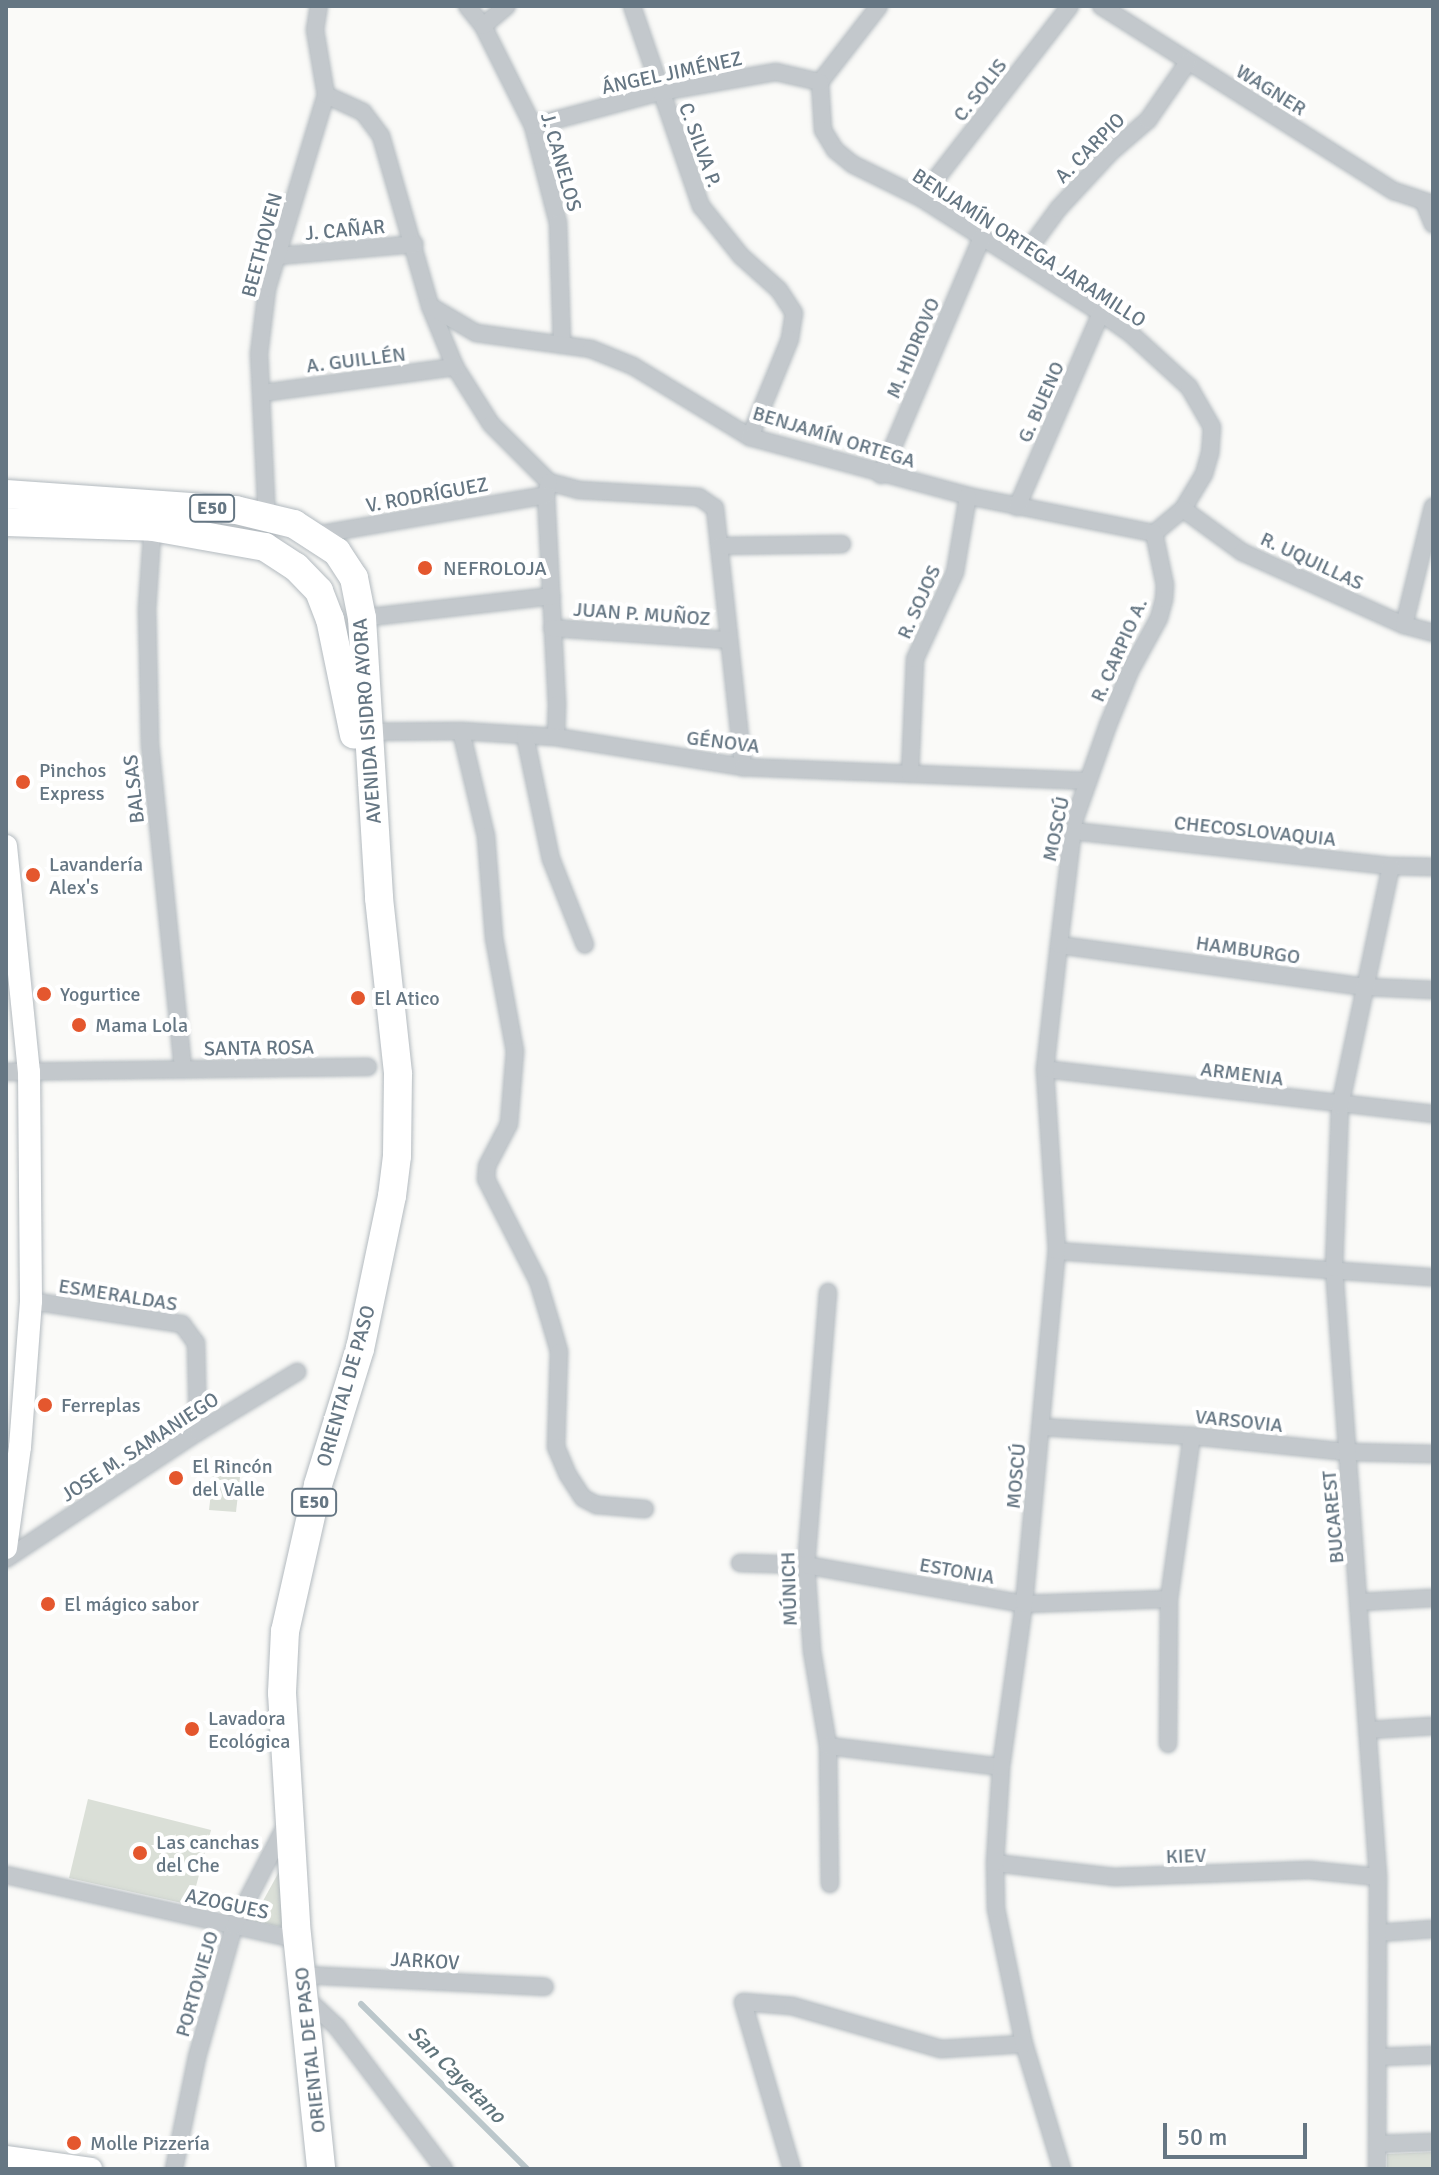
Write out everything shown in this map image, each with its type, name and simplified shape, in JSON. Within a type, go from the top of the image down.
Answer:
[{"type":"highway","name":"AVENIDA ISIDRO AYORA","points":[[6,494],[154,516],[265,547],[296,567],[319,591],[330,619],[360,732]]},
{"type":"highway","name":"AVENIDA ISIDRO AYORA","points":[[6,522],[236,510],[294,524],[337,552],[354,578],[362,618],[360,732],[368,820],[375,842]]},
{"type":"highway","name":"ORIENTAL DE PASO","points":[[321,2169],[288,1820],[282,1693],[285,1631],[318,1485],[360,1349],[392,1196],[397,1156],[398,1074],[375,842]]},
{"type":"main road","points":[[6,846],[29,1072],[31,1301],[13,1447],[6,1548]]},
{"type":"main road","points":[[6,2160],[14,2169]]},
{"type":"main road","points":[[6,2160],[91,2169]]},
{"type":"street","name":"BEETHOVEN","points":[[265,547],[267,517],[259,354],[267,289],[326,95],[315,30],[319,6]]},
{"type":"street","name":"J. CANELOS","points":[[467,6],[483,26],[533,126],[558,223],[562,345]]},
{"type":"street","points":[[483,26],[507,6]]},
{"type":"street","name":"C. SILVA P.","points":[[632,6],[701,206],[741,256],[779,290],[794,313],[790,339],[750,437]]},
{"type":"street","points":[[820,82],[879,6]]},
{"type":"street","name":"C. SOLIS","points":[[921,198],[1070,6]]},
{"type":"street","name":"WAGNER","points":[[1101,6],[1394,191],[1428,203]]},
{"type":"street","name":"A. CARPIO","points":[[1020,261],[1058,209],[1111,152],[1148,120],[1188,62]]},
{"type":"street","name":"ÁNGEL JIMÉNEZ","points":[[533,126],[660,92],[776,72],[820,82]]},
{"type":"street","name":"BENJAMÍN ORTEGA JARAMILLO","points":[[820,82],[823,130],[835,150],[852,164],[921,198],[1101,313],[1131,334],[1189,387],[1212,427],[1204,474],[1183,509],[1154,533]]},
{"type":"street","points":[[326,95],[363,112],[381,136],[430,306],[455,367],[491,424],[547,488],[556,737]]},
{"type":"street","points":[[1428,203],[1433,224]]},
{"type":"street","name":"M. HIDROVO","points":[[881,475],[982,237]]},
{"type":"street","name":"J. CAÑAR","points":[[278,256],[414,244]]},
{"type":"street","name":"BENJAMÍN ORTEGA","points":[[430,306],[476,333],[591,349],[633,366],[750,437],[881,475],[968,496],[1154,533]]},
{"type":"street","name":"G. BUENO","points":[[1017,507],[1101,313]]},
{"type":"street","name":"A. GUILLÉN","points":[[262,393],[455,367]]},
{"type":"street","points":[[547,488],[699,497],[715,508],[743,767]]},
{"type":"street","name":"V. RODRÍGUEZ","points":[[315,535],[547,488]]},
{"type":"street","name":"R. SOJOS","points":[[910,774],[915,659],[955,572],[968,496]]},
{"type":"street","points":[[1404,625],[1433,507]]},
{"type":"street","name":"R. UQUILLAS","points":[[1183,509],[1242,552],[1404,625],[1433,633]]},
{"type":"street","name":"BALSAS","points":[[154,516],[147,610],[150,744],[183,1069]]},
{"type":"street","name":"R. CARPIO A.","points":[[1088,781],[1130,671],[1159,618],[1165,585],[1154,533]]},
{"type":"street","points":[[719,546],[842,544]]},
{"type":"street","points":[[362,618],[552,596]]},
{"type":"street","name":"JUAN P. MUÑOZ","points":[[552,628],[728,640]]},
{"type":"street","points":[[461,731],[486,836],[494,938],[515,1051],[509,1124],[487,1166],[486,1179],[538,1281],[547,1308],[559,1352],[556,1447],[568,1475],[583,1498],[597,1505],[645,1509]]},
{"type":"street","name":"GÉNOVA","points":[[360,732],[461,731],[556,737],[743,767],[1088,781]]},
{"type":"street","points":[[525,736],[551,859],[585,945]]},
{"type":"street","name":"MOSCÚ","points":[[1062,2169],[1024,2044],[996,1909],[995,1863],[1001,1767],[1024,1604],[1057,1251],[1045,1069],[1073,831],[1088,781]]},
{"type":"street","name":"CHECOSLOVAQUIA","points":[[1073,831],[1391,866],[1433,867]]},
{"type":"street","name":"BUCAREST","points":[[1377,2169],[1378,1877],[1334,1268],[1340,1106],[1391,866]]},
{"type":"street","name":"HAMBURGO","points":[[1059,945],[1367,987],[1433,990]]},
{"type":"street","name":"SANTA ROSA","points":[[6,1072],[368,1067]]},
{"type":"street","name":"ARMENIA","points":[[1045,1069],[1340,1106],[1433,1114]]},
{"type":"street","points":[[1057,1251],[1433,1277]]},
{"type":"street","name":"MÚNICH","points":[[828,1292],[806,1565],[812,1651],[828,1746],[830,1884]]},
{"type":"street","name":"ESMERALDAS","points":[[31,1301],[182,1324],[196,1343],[198,1432]]},
{"type":"street","name":"JOSE M. SAMANIEGO","points":[[6,1559],[198,1432],[297,1372]]},
{"type":"street","name":"VARSOVIA","points":[[1041,1427],[1192,1436],[1347,1452],[1433,1454]]},
{"type":"street","points":[[1168,1744],[1169,1599],[1192,1436]]},
{"type":"street","name":"ESTONIA","points":[[740,1563],[806,1565],[1024,1604],[1169,1599]]},
{"type":"street","points":[[1360,1602],[1433,1598]]},
{"type":"street","points":[[1369,1730],[1433,1726]]},
{"type":"street","points":[[828,1746],[1001,1767]]},
{"type":"street","name":"PORTOVIEJO","points":[[174,2169],[197,2057],[234,1926],[288,1820]]},
{"type":"street","name":"KIEV","points":[[995,1863],[1115,1877],[1309,1870],[1378,1877]]},
{"type":"street","name":"AZOGUES","points":[[6,1875],[298,1940]]},
{"type":"street","points":[[1378,1933],[1433,1929]]},
{"type":"street","points":[[304,1986],[444,2169]]},
{"type":"street","name":"JARKOV","points":[[304,1986],[545,1987]]},
{"type":"street","points":[[792,2169],[743,2002],[792,2006],[941,2049],[1024,2044]]},
{"type":"street","points":[[1378,2057],[1433,2055]]},
{"type":"street","points":[[1377,2144],[1433,2142]]},
{"type":"shaded area","points":[[213,1475],[240,1477],[236,1512],[209,1510]]},
{"type":"shaded area","name":"Las canchas del Che","points":[[88,1799],[211,1830],[191,1905],[69,1878]]},
{"type":"shaded area","points":[[285,1861],[286,1928],[252,1921]]},
{"type":"shaded area","points":[[1433,2152],[1433,2169],[1387,2169],[1387,2154]]},
{"type":"waterway","name":"San Cayetano","points":[[361,2004],[527,2169]]},
{"type":"place","name":"NEFROLOJA","points":[[425,568]]},
{"type":"place","name":"Pinchos Express","points":[[23,782]]},
{"type":"place","name":"Lavandería Alex's","points":[[33,875]]},
{"type":"place","name":"Yogurtice","points":[[44,994]]},
{"type":"place","name":"El Atico","points":[[358,998]]},
{"type":"place","name":"Mama Lola","points":[[79,1025]]},
{"type":"place","name":"Ferreplas","points":[[45,1405]]},
{"type":"place","name":"El Rincón del Valle","points":[[176,1478]]},
{"type":"place","name":"El mágico sabor","points":[[48,1604]]},
{"type":"place","name":"Lavadora Ecológica","points":[[192,1729]]},
{"type":"place","name":"Las canchas del Che","points":[[140,1853]]},
{"type":"place","name":"Molle Pizzería","points":[[74,2143]]}]
